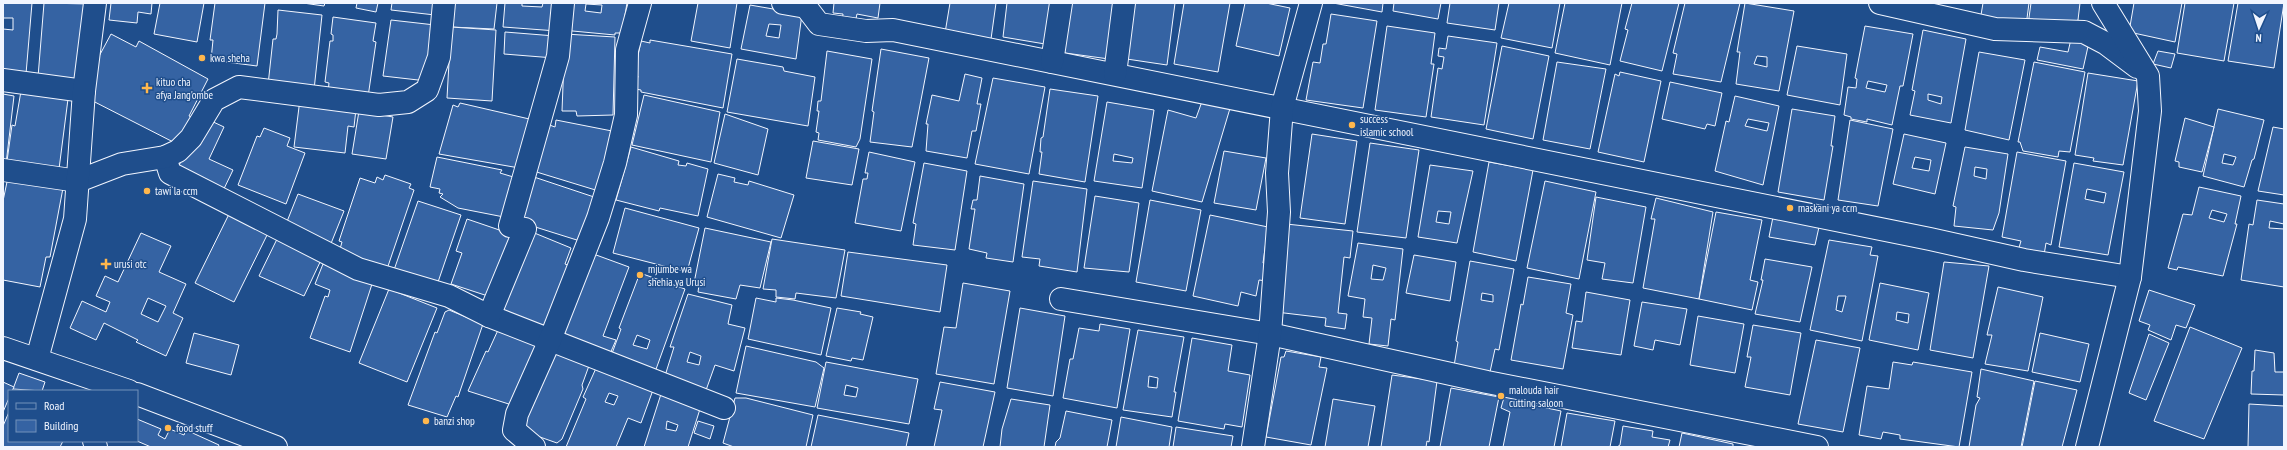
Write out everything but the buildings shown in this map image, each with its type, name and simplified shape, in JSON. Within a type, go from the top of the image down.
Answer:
[{"type":"street","points":[[37,359],[75,219],[84,91],[95,3]]},
{"type":"street","points":[[3,170],[78,181],[122,164],[165,157],[178,151],[191,138],[214,100],[239,87],[379,105],[408,102],[427,90],[439,57],[444,3]]},
{"type":"street","points":[[489,316],[525,229],[510,226],[558,56],[563,3]]},
{"type":"street","points":[[534,447],[514,430],[517,414],[550,340],[598,218],[615,163],[626,115],[627,50],[640,3]]},
{"type":"street","points":[[783,3],[806,7],[819,24],[866,31],[893,30],[2024,260],[2130,277]]},
{"type":"street","points":[[1052,62],[1061,3]]},
{"type":"street","points":[[1115,74],[1124,3]]},
{"type":"street","points":[[1253,447],[1270,334],[1279,212],[1276,173],[1282,108],[1311,3]]},
{"type":"street","points":[[1880,3],[1995,29],[2084,32],[2105,43],[2148,76]]},
{"type":"street","points":[[2087,447],[2130,277],[2150,111],[2148,76],[2103,3]]},
{"type":"street","points":[[3,80],[84,91]]},
{"type":"street","points":[[165,157],[170,173],[358,269],[448,296],[489,316],[724,408]]},
{"type":"street","points":[[1061,300],[1270,334],[1487,382],[1817,447]]},
{"type":"street","points":[[3,348],[37,359],[98,385],[124,390]]},
{"type":"street","points":[[138,394],[276,447]]},
{"type":"place","name":"kwa sheha","points":[[202,58]]},
{"type":"place","name":"kituo cha afya Jang'ombe","points":[[147,88]]},
{"type":"place","name":"success islamic school","points":[[1352,125]]},
{"type":"place","name":"tawi la ccm","points":[[147,191]]},
{"type":"place","name":"maskani ya ccm","points":[[1790,208]]},
{"type":"place","name":"urusi otc","points":[[106,264]]},
{"type":"place","name":"mjumbe wa shehia ya Urusi","points":[[640,275]]},
{"type":"place","name":"malouda hair cutting saloon","points":[[1501,396]]},
{"type":"place","name":"banzi shop","points":[[426,421]]},
{"type":"place","name":"food stuff","points":[[168,428]]}]
